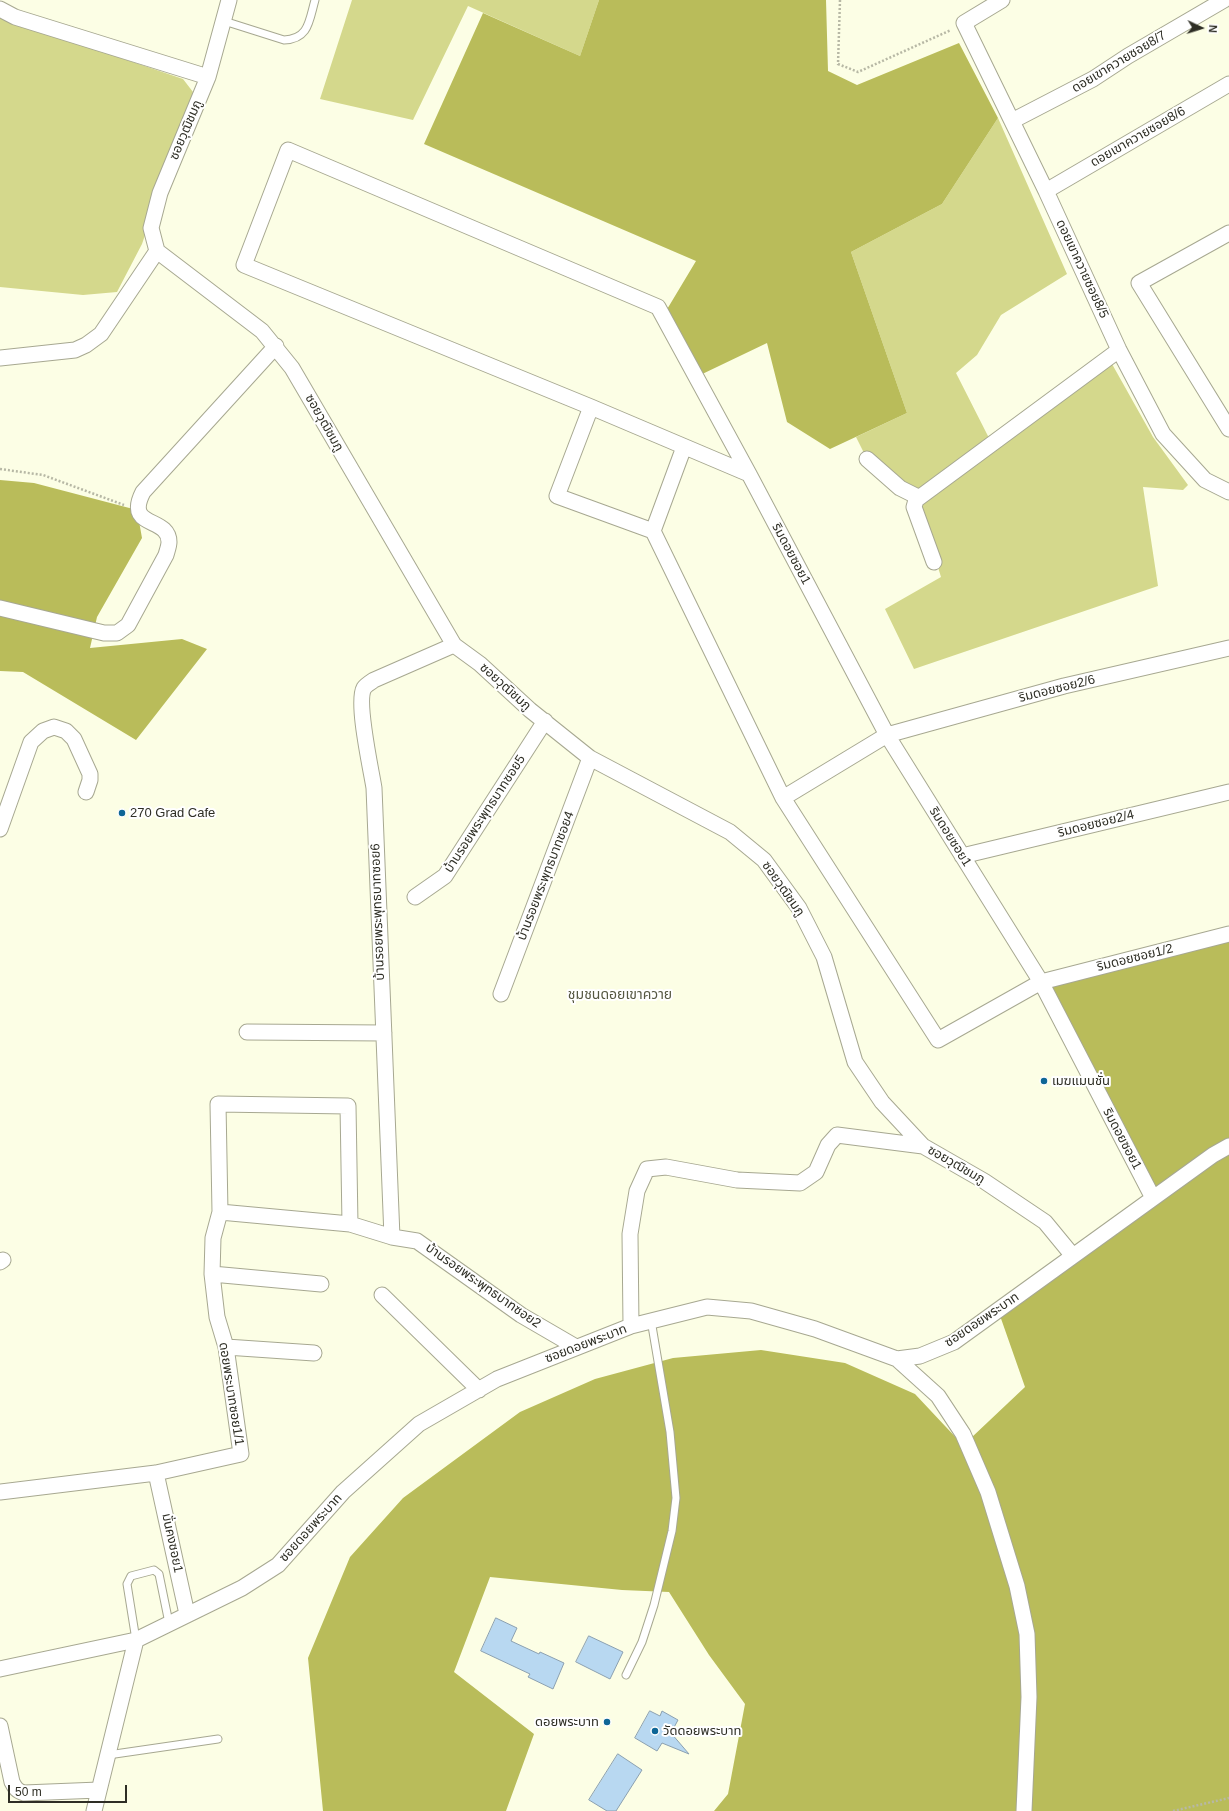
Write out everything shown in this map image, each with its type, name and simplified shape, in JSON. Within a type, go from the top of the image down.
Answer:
[{"type":"street","name":"ซอยวุฒิชมภู","points":[[229,0],[208,77],[160,193],[151,228],[157,252],[262,331],[276,346],[292,368],[454,645],[480,664],[530,710],[590,758],[730,832],[764,860],[799,908],[824,957],[855,1062],[882,1102],[923,1146],[984,1180],[1045,1222],[1072,1256]]},
{"type":"street","points":[[964,23],[1002,0]]},
{"type":"street","name":"ดอยเขาควายซอย8/7","points":[[1012,120],[1093,79],[1128,56],[1224,0]]},
{"type":"street","points":[[0,9],[15,17],[208,77]]},
{"type":"street","name":"ดอยเขาควายซอย8/5","points":[[964,23],[1046,191],[1119,350],[1163,434],[1205,480],[1229,492]]},
{"type":"street","name":"ดอยเขาควายซอย8/6","points":[[1046,191],[1229,84]]},
{"type":"street","name":"ริมดอยซอย1","points":[[591,407],[244,266],[288,150],[658,307],[749,474],[887,735],[1041,982],[1153,1198]]},
{"type":"street","points":[[1227,239],[1139,283],[1229,429]]},
{"type":"street","points":[[0,358],[75,350],[86,345],[100,334],[157,252]]},
{"type":"street","points":[[0,608],[104,633],[117,633],[128,626],[166,555],[169,542],[166,533],[162,528],[144,518],[137,510],[138,502],[143,492],[276,346]]},
{"type":"street","points":[[934,562],[914,507],[914,503],[918,497],[1119,350]]},
{"type":"street","points":[[749,474],[591,407],[557,496],[653,531],[783,798]]},
{"type":"street","points":[[653,531],[684,447]]},
{"type":"street","points":[[867,459],[900,488],[918,497]]},
{"type":"street","name":"บ้านรอยพระพุทธบาทซอย6","points":[[392,1237],[374,788],[363,716],[362,698],[365,687],[378,678],[454,645]]},
{"type":"street","name":"ริมดอยซอย2/6","points":[[783,798],[887,735],[1064,686],[1229,648]]},
{"type":"street","name":"บ้านรอยพระพุทธบาทซอย5","points":[[415,897],[445,876],[545,721]]},
{"type":"street","points":[[0,829],[31,742],[43,731],[54,727],[66,730],[74,739],[90,774],[90,780],[86,792]]},
{"type":"street","name":"บ้านรอยพระพุทธบาทซอย4","points":[[501,994],[590,758]]},
{"type":"street","name":"ริมดอยซอย2/4","points":[[962,856],[1229,792]]},
{"type":"street","name":"ริมดอยซอย1/2","points":[[783,798],[938,1040],[1041,982],[1229,934]]},
{"type":"street","points":[[247,1032],[384,1033]]},
{"type":"street","name":"ดอยพระบาทซอย1/1","points":[[0,1492],[156,1472],[241,1454],[226,1347],[217,1317],[212,1274],[213,1238],[220,1212],[218,1104],[348,1106],[350,1224]]},
{"type":"street","points":[[631,1326],[630,1234],[638,1191],[647,1169],[666,1167],[738,1180],[800,1183],[816,1172],[828,1145],[838,1135],[923,1146]]},
{"type":"street","name":"ซอยดอยพระบาท","points":[[0,1669],[136,1640],[242,1588],[278,1565],[343,1492],[419,1424],[497,1379],[631,1326],[708,1307],[751,1311],[815,1329],[897,1359],[920,1356],[954,1342],[1213,1155],[1229,1146]]},
{"type":"street","name":"บ้านรอยพระพุทธบาทซอย2","points":[[220,1212],[350,1224],[392,1237],[417,1242],[521,1315],[576,1347]]},
{"type":"street","points":[[212,1274],[320,1284]]},
{"type":"street","points":[[382,1295],[479,1390]]},
{"type":"street","points":[[226,1347],[314,1353]]},
{"type":"street","points":[[897,1359],[938,1396],[964,1434],[988,1492],[1017,1586],[1027,1634],[1029,1697],[1024,1811]]},
{"type":"street","name":"มั่นคงซอย1","points":[[156,1472],[187,1614]]},
{"type":"street","points":[[94,1811],[136,1640]]},
{"type":"street","points":[[0,1726],[12,1782],[15,1788],[19,1791],[24,1793],[99,1790]]},
{"type":"lane","points":[[224,20],[284,40],[292,40],[301,36],[307,28],[315,0]]},
{"type":"lane","points":[[626,1675],[642,1642],[654,1605],[672,1531],[676,1498],[670,1432],[651,1320]]},
{"type":"lane","points":[[136,1640],[127,1584],[131,1576],[154,1570],[159,1574],[169,1623]]},
{"type":"lane","points":[[108,1755],[218,1739]]},
{"type":"path","points":[[840,0],[838,64],[858,72],[964,23]]},
{"type":"path","points":[[0,469],[42,475],[137,510]]},
{"type":"path","points":[[1173,1811],[1229,1798]]},
{"type":"green space","points":[[352,0],[599,0],[580,56],[468,6],[413,120],[320,99]]},
{"type":"green space","points":[[0,16],[183,79],[193,92],[142,244],[117,292],[83,295],[0,287]]},
{"type":"green space","points":[[998,118],[1067,274],[1001,315],[977,355],[956,373],[991,442],[918,497],[867,459],[856,437],[907,413],[851,252],[942,204]]},
{"type":"green space","points":[[1112,364],[1153,437],[1188,485],[1183,490],[1143,487],[1158,586],[914,669],[885,609],[941,577],[919,506]]},
{"type":"shaded area","points":[[599,0],[826,0],[828,71],[857,85],[959,43],[998,118],[942,204],[851,252],[907,413],[830,449],[787,422],[767,343],[696,377],[663,316],[696,261],[424,144],[483,13],[580,56]]},
{"type":"shaded area","points":[[0,480],[34,483],[137,510],[142,538],[97,617],[90,648],[182,639],[207,649],[136,740],[23,672],[0,671]]},
{"type":"shaded area","points":[[1229,934],[1229,1811],[714,1811],[728,1794],[745,1704],[709,1655],[669,1592],[622,1590],[490,1577],[454,1672],[534,1734],[506,1811],[323,1811],[308,1658],[350,1557],[403,1498],[520,1412],[595,1379],[673,1358],[761,1350],[845,1363],[915,1394],[976,1459],[971,1438],[1025,1387],[998,1310],[1153,1198],[1041,982]]},
{"type":"building","points":[[496,1618],[517,1628],[511,1641],[539,1654],[540,1652],[564,1663],[553,1689],[528,1677],[530,1674],[481,1651]]},
{"type":"building","points":[[589,1636],[623,1652],[610,1679],[576,1662]]},
{"type":"building","points":[[650,1711],[660,1716],[662,1711],[678,1720],[671,1733],[689,1754],[662,1743],[657,1751],[635,1738]]},
{"type":"building","points":[[618,1754],[642,1770],[616,1811],[607,1811],[589,1800]]},
{"type":"place","name":"270 Grad Cafe","points":[[122,813]]},
{"type":"place","name":"เมฆแมนชั่น","points":[[1044,1081]]},
{"type":"place","name":"ดอยพระบาท","points":[[607,1722]]},
{"type":"place","name":"วัดดอยพระบาท","points":[[655,1731]]},
{"type":"district","name":"ชุมชนดอยเขาควาย","points":[[620,995]]}]
